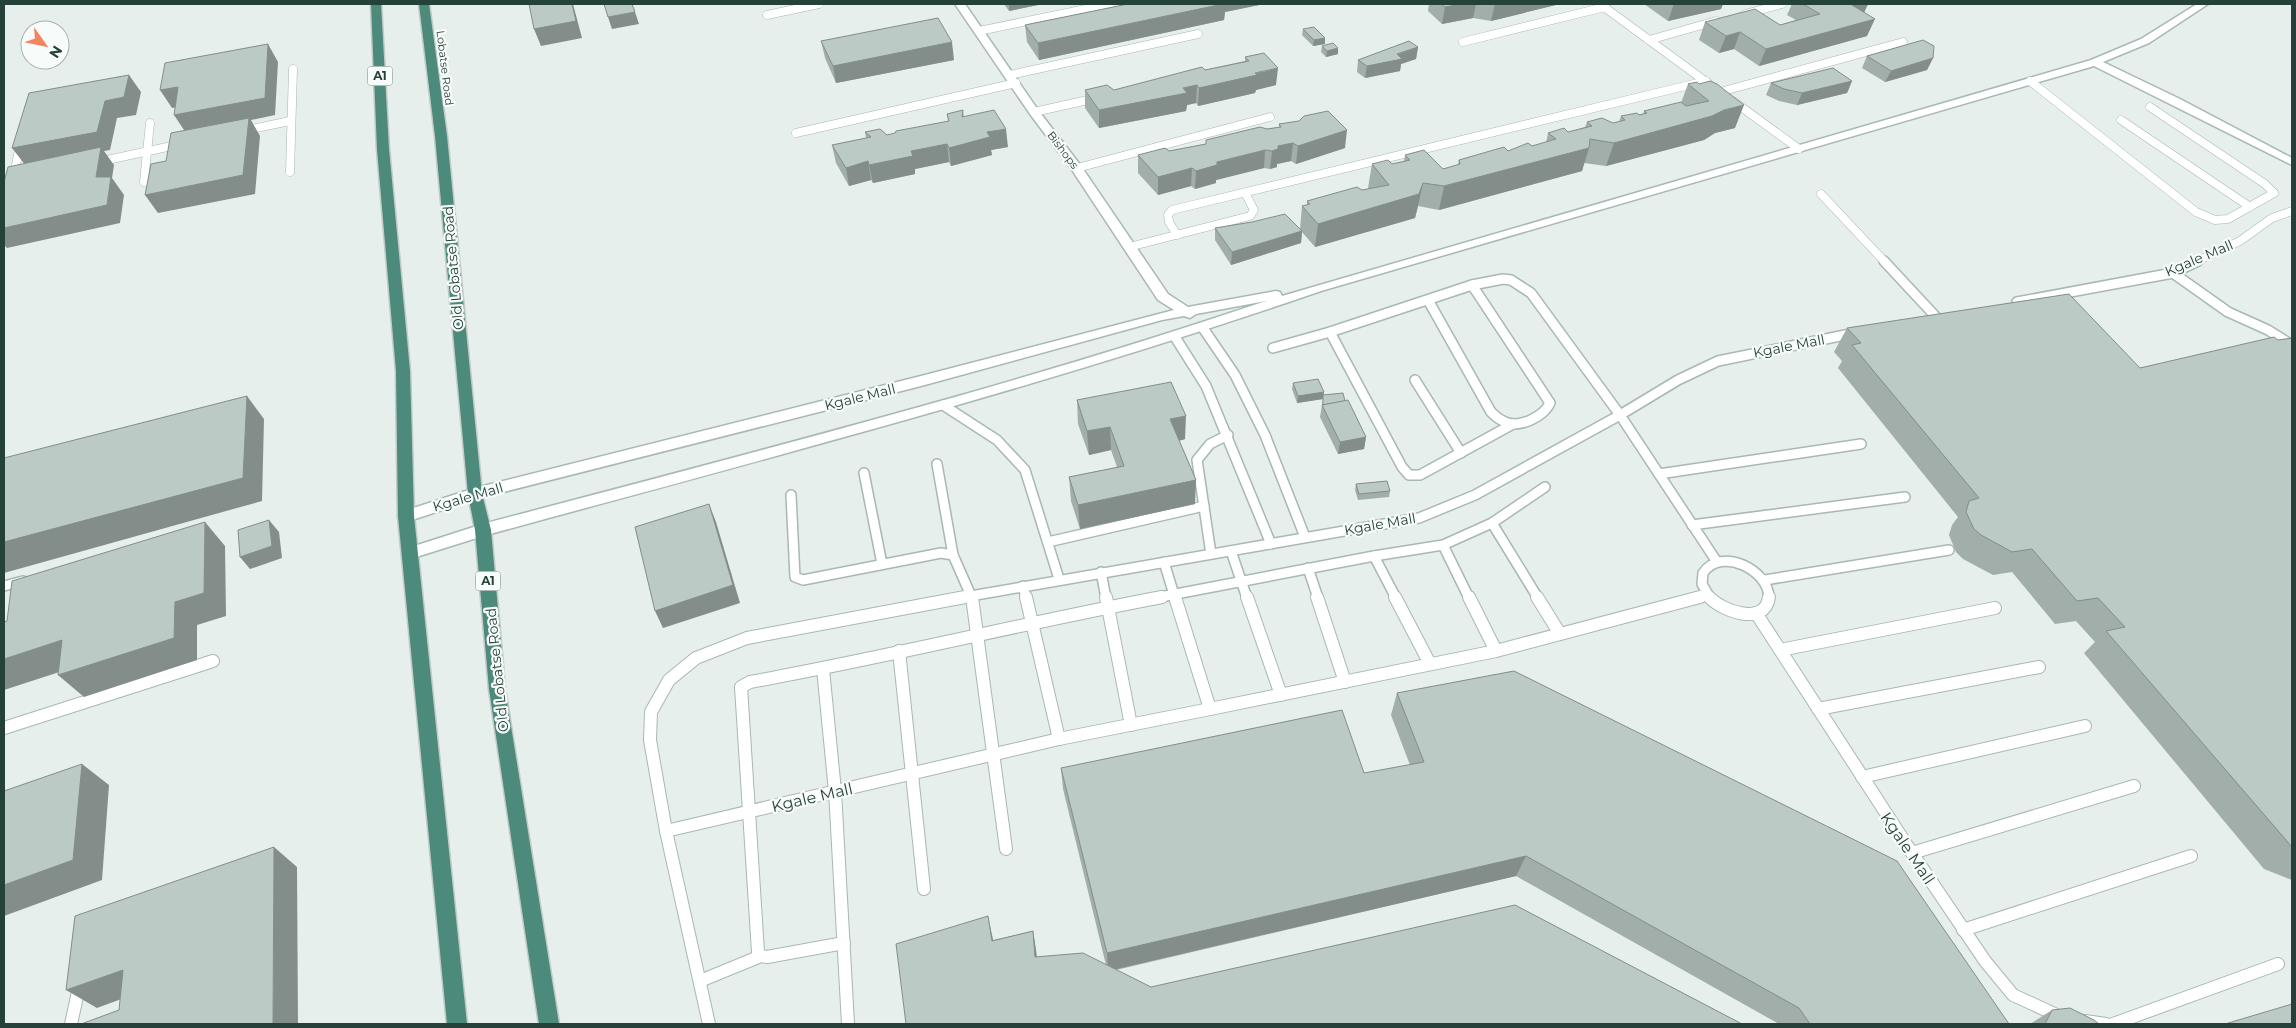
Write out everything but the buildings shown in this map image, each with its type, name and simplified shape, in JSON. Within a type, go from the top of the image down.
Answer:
[{"type":"highway","name":"A1","points":[[376,4],[383,149],[403,371],[406,516],[457,1024]]},
{"type":"highway","name":"Lobatse Road","points":[[424,4],[441,136]]},
{"type":"highway","name":"Old Lobatse Road","points":[[441,136],[475,494],[484,530],[497,689],[549,1024]]},
{"type":"street","name":"Bishops","points":[[960,4],[1034,112],[1077,168],[1163,297],[1187,310],[1203,328]]},
{"type":"street","name":"Kgale Mall","points":[[410,553],[484,530],[943,405],[1175,337],[1317,288],[2096,62],[2145,41],[2203,4]]},
{"type":"street","points":[[2096,62],[2200,113],[2292,162]]},
{"type":"street","name":"Kgale Mall","points":[[406,516],[475,494],[912,384],[1162,316],[1317,288]]},
{"type":"street","points":[[1163,297],[1162,316],[1175,337]]},
{"type":"lane","points":[[767,14],[819,4]]},
{"type":"lane","points":[[979,31],[1110,4]]},
{"type":"lane","points":[[1735,16],[1782,4]]},
{"type":"lane","points":[[1463,42],[1603,5],[1799,149]]},
{"type":"lane","points":[[1649,40],[1725,19]]},
{"type":"lane","points":[[796,133],[1198,34]]},
{"type":"lane","points":[[1720,92],[1903,42]]},
{"type":"lane","points":[[290,172],[293,69]]},
{"type":"lane","points":[[1178,235],[1169,222],[1168,215],[1172,210],[1706,81]]},
{"type":"lane","points":[[2030,81],[2196,212],[2215,220],[2228,219],[2274,194],[2265,184],[2150,107]]},
{"type":"lane","points":[[1034,112],[1100,97]]},
{"type":"lane","points":[[1077,168],[1270,117]]},
{"type":"lane","points":[[2121,120],[2250,207]]},
{"type":"lane","points":[[233,133],[290,121]]},
{"type":"lane","points":[[144,182],[150,123]]},
{"type":"lane","points":[[12,184],[21,140]]},
{"type":"lane","points":[[90,163],[185,143]]},
{"type":"lane","points":[[12,184],[23,177]]},
{"type":"lane","points":[[4,181],[12,184]]},
{"type":"lane","points":[[1129,247],[1250,216],[1254,210],[1245,193]]},
{"type":"lane","points":[[1822,194],[1933,318],[1947,316]]},
{"type":"lane","name":"Kgale Mall","points":[[2006,304],[2173,273],[2240,241],[2272,218],[2292,211]]},
{"type":"lane","points":[[2173,273],[2228,312],[2268,330],[2292,345]]},
{"type":"lane","points":[[1273,348],[1330,332],[1472,285],[1503,279],[1511,280],[1531,293],[1620,415],[1717,562]]},
{"type":"lane","points":[[1428,300],[1491,412],[1499,420],[1520,424],[1544,413],[1550,403],[1472,285]]},
{"type":"lane","points":[[1203,328],[1235,375],[1265,435],[1306,536]]},
{"type":"lane","points":[[1330,332],[1402,467],[1410,475],[1420,475],[1512,424]]},
{"type":"lane","name":"Kgale Mall","points":[[1707,595],[1496,651],[1059,740],[666,831],[650,740],[651,712],[668,680],[696,658],[747,638],[1059,579],[1419,518],[1475,495],[1620,415],[1678,380],[1718,361],[1863,332]]},
{"type":"lane","points":[[1175,337],[1206,386],[1272,544]]},
{"type":"lane","points":[[1415,380],[1461,453]]},
{"type":"lane","points":[[943,405],[997,440],[1025,470],[1059,579]]},
{"type":"lane","points":[[1211,554],[1196,460],[1203,448],[1215,440],[1228,435]]},
{"type":"lane","points":[[1659,474],[1861,444]]},
{"type":"lane","points":[[937,464],[952,555],[972,596],[1006,849]]},
{"type":"lane","points":[[864,473],[882,564]]},
{"type":"lane","points":[[761,956],[757,943],[741,687],[750,682],[823,669],[1108,607],[1443,544],[1492,523],[1545,487]]},
{"type":"lane","points":[[791,495],[795,577],[803,580],[920,556],[941,553],[952,555]]},
{"type":"lane","points":[[1692,524],[1906,498]]},
{"type":"lane","points":[[1048,542],[1204,506]]},
{"type":"lane","points":[[1492,523],[1560,634]]},
{"type":"lane","points":[[1443,544],[1496,651]]},
{"type":"lane","points":[[1765,580],[1949,550]]},
{"type":"lane","points":[[1231,551],[1281,695]]},
{"type":"lane","points":[[1374,556],[1430,664]]},
{"type":"lane","points":[[1729,561],[1742,564],[1755,571],[1765,580],[1770,590],[1771,600],[1766,608],[1756,613],[1743,614],[1729,611],[1716,604],[1707,595],[1702,585],[1702,575],[1707,567],[1717,562],[1729,561]]},
{"type":"lane","points":[[1164,562],[1210,709]]},
{"type":"lane","points":[[1308,568],[1344,682]]},
{"type":"lane","points":[[1101,572],[1131,725]]},
{"type":"lane","points":[[4,586],[33,578]]},
{"type":"lane","points":[[1023,586],[1059,740]]},
{"type":"lane","points":[[1780,650],[1994,608]]},
{"type":"lane","name":"Kgale Mall","points":[[1756,613],[1984,961],[2013,995],[2059,1017],[2106,1024]]},
{"type":"lane","points":[[899,651],[924,888]]},
{"type":"lane","points":[[4,728],[213,661]]},
{"type":"lane","points":[[1818,709],[2039,667]]},
{"type":"lane","points":[[823,669],[835,792],[848,1024]]},
{"type":"lane","points":[[1862,777],[2085,726]]},
{"type":"lane","points":[[1912,853],[2134,786]]},
{"type":"lane","points":[[666,831],[709,1024]]},
{"type":"lane","points":[[1963,930],[2191,856]]},
{"type":"lane","points":[[700,981],[761,956],[766,957],[844,944]]},
{"type":"lane","points":[[2113,1024],[2278,964]]},
{"type":"lane","points":[[71,1024],[83,973]]}]
